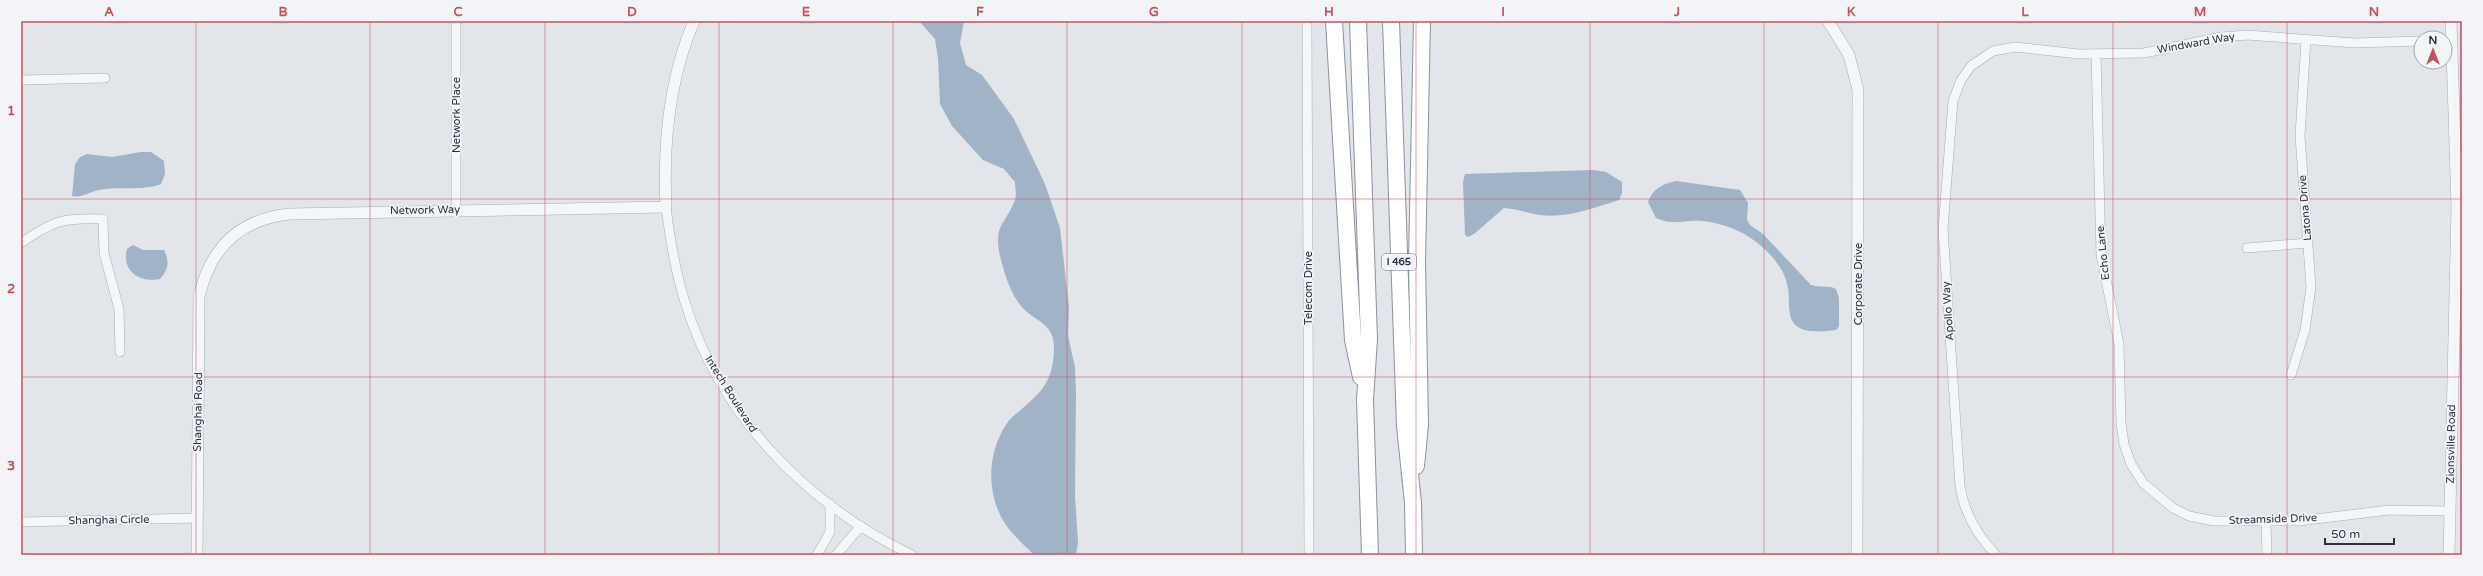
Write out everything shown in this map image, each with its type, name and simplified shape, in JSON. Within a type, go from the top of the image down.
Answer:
[{"type":"highway","points":[[1334,21],[1354,340],[1365,400]]},
{"type":"highway","name":"I 465","points":[[1358,21],[1369,339],[1365,400],[1370,555]]},
{"type":"highway","name":"I 465","points":[[1390,21],[1405,426],[1412,504],[1414,555]]},
{"type":"highway","points":[[1412,504],[1420,425],[1418,262],[1422,21]]},
{"type":"street","name":"Network Place","points":[[456,21],[456,210]]},
{"type":"street","name":"Intech Boulevard","points":[[694,21],[680,63],[669,116],[665,166],[666,207],[674,260],[684,301],[702,348],[714,371],[740,411],[770,452],[790,472],[830,504],[861,526],[912,555]]},
{"type":"street","name":"Telecom Drive","points":[[1307,21],[1309,555]]},
{"type":"street","name":"Corporate Drive","points":[[1828,21],[1849,55],[1858,90],[1857,555]]},
{"type":"street","name":"Windward Way","points":[[1974,63],[1993,51],[2015,47],[2067,53],[2144,53],[2222,37],[2247,35],[2355,43],[2413,41]]},
{"type":"street","name":"Latona Drive","points":[[2291,375],[2303,339],[2309,309],[2311,278],[2300,136],[2306,39]]},
{"type":"street","name":"Echo Lane","points":[[2096,54],[2101,249],[2119,344],[2121,423],[2126,451]]},
{"type":"street","name":"Apollo Way","points":[[1974,63],[1963,76],[1954,97],[1943,229],[1960,486],[1965,508],[1975,528],[1996,555]]},
{"type":"street","name":"Zionsville Road","points":[[2449,555],[2457,207],[2450,70]]},
{"type":"street","points":[[21,80],[105,78]]},
{"type":"street","name":"Network Way","points":[[207,270],[219,249],[232,237],[251,224],[274,216],[456,210],[666,207]]},
{"type":"street","points":[[22,242],[58,221],[74,218],[103,219],[104,253],[119,309],[120,352]]},
{"type":"street","points":[[2246,248],[2308,243]]},
{"type":"street","name":"Shanghai Road","points":[[197,555],[199,297],[207,270]]},
{"type":"street","name":"Streamside Drive","points":[[2126,451],[2143,483],[2173,508],[2189,516],[2214,521],[2299,521],[2389,510],[2450,511]]},
{"type":"street","points":[[817,555],[830,532],[830,504]]},
{"type":"street","name":"Shanghai Circle","points":[[21,522],[197,518]]},
{"type":"street","points":[[2266,521],[2267,555]]},
{"type":"street","points":[[836,555],[861,526]]},
{"type":"shaded area","points":[[2460,21],[2462,21],[2462,375],[2459,376]]},
{"type":"water","points":[[919,21],[964,21],[960,43],[966,65],[982,75],[1014,119],[1045,184],[1060,228],[1069,308],[1068,336],[1075,367],[1075,496],[1078,543],[1076,555],[1034,555],[1009,529],[1001,517],[996,504],[992,490],[991,476],[992,461],[996,447],[1001,434],[1010,420],[1031,401],[1042,388],[1050,375],[1054,349],[1053,340],[1051,333],[1043,323],[1026,311],[1017,301],[1003,269],[998,246],[998,238],[999,231],[1016,198],[1015,182],[1004,169],[983,160],[952,126],[940,104],[938,58],[935,39]]},
{"type":"water","points":[[141,152],[151,152],[164,161],[165,174],[161,184],[148,187],[107,189],[79,196],[72,196],[75,164],[80,157],[87,154],[112,157]]},
{"type":"water","points":[[1593,170],[1606,172],[1622,182],[1622,193],[1619,200],[1580,212],[1550,216],[1504,208],[1474,234],[1468,237],[1465,235],[1463,182],[1465,174]]},
{"type":"water","points":[[1676,181],[1740,190],[1748,203],[1747,220],[1750,225],[1763,234],[1811,285],[1836,289],[1839,298],[1839,326],[1836,330],[1808,331],[1796,326],[1792,321],[1790,314],[1788,288],[1782,271],[1769,253],[1746,235],[1723,225],[1707,221],[1670,222],[1656,218],[1648,202],[1650,197],[1659,187]]},
{"type":"water","points":[[133,245],[143,250],[164,250],[167,258],[167,266],[160,279],[153,280],[139,277],[130,269],[127,264],[127,249]]}]
